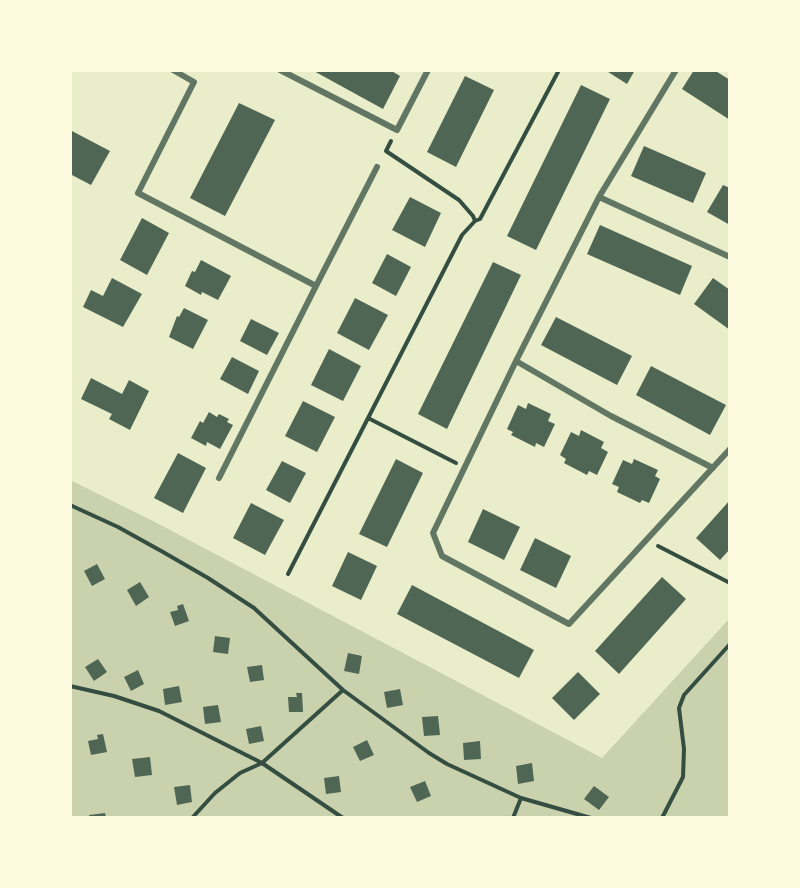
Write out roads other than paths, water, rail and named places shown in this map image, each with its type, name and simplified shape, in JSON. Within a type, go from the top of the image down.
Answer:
[{"type":"street","points":[[173,70],[194,82],[138,193],[316,286]]},
{"type":"street","points":[[280,70],[397,130],[428,70]]},
{"type":"street","points":[[676,70],[599,197],[433,533],[442,556],[569,624],[729,449]]},
{"type":"street","points":[[219,478],[377,167]]},
{"type":"street","points":[[599,197],[729,257]]},
{"type":"street","points":[[516,361],[611,416],[713,468]]}]
